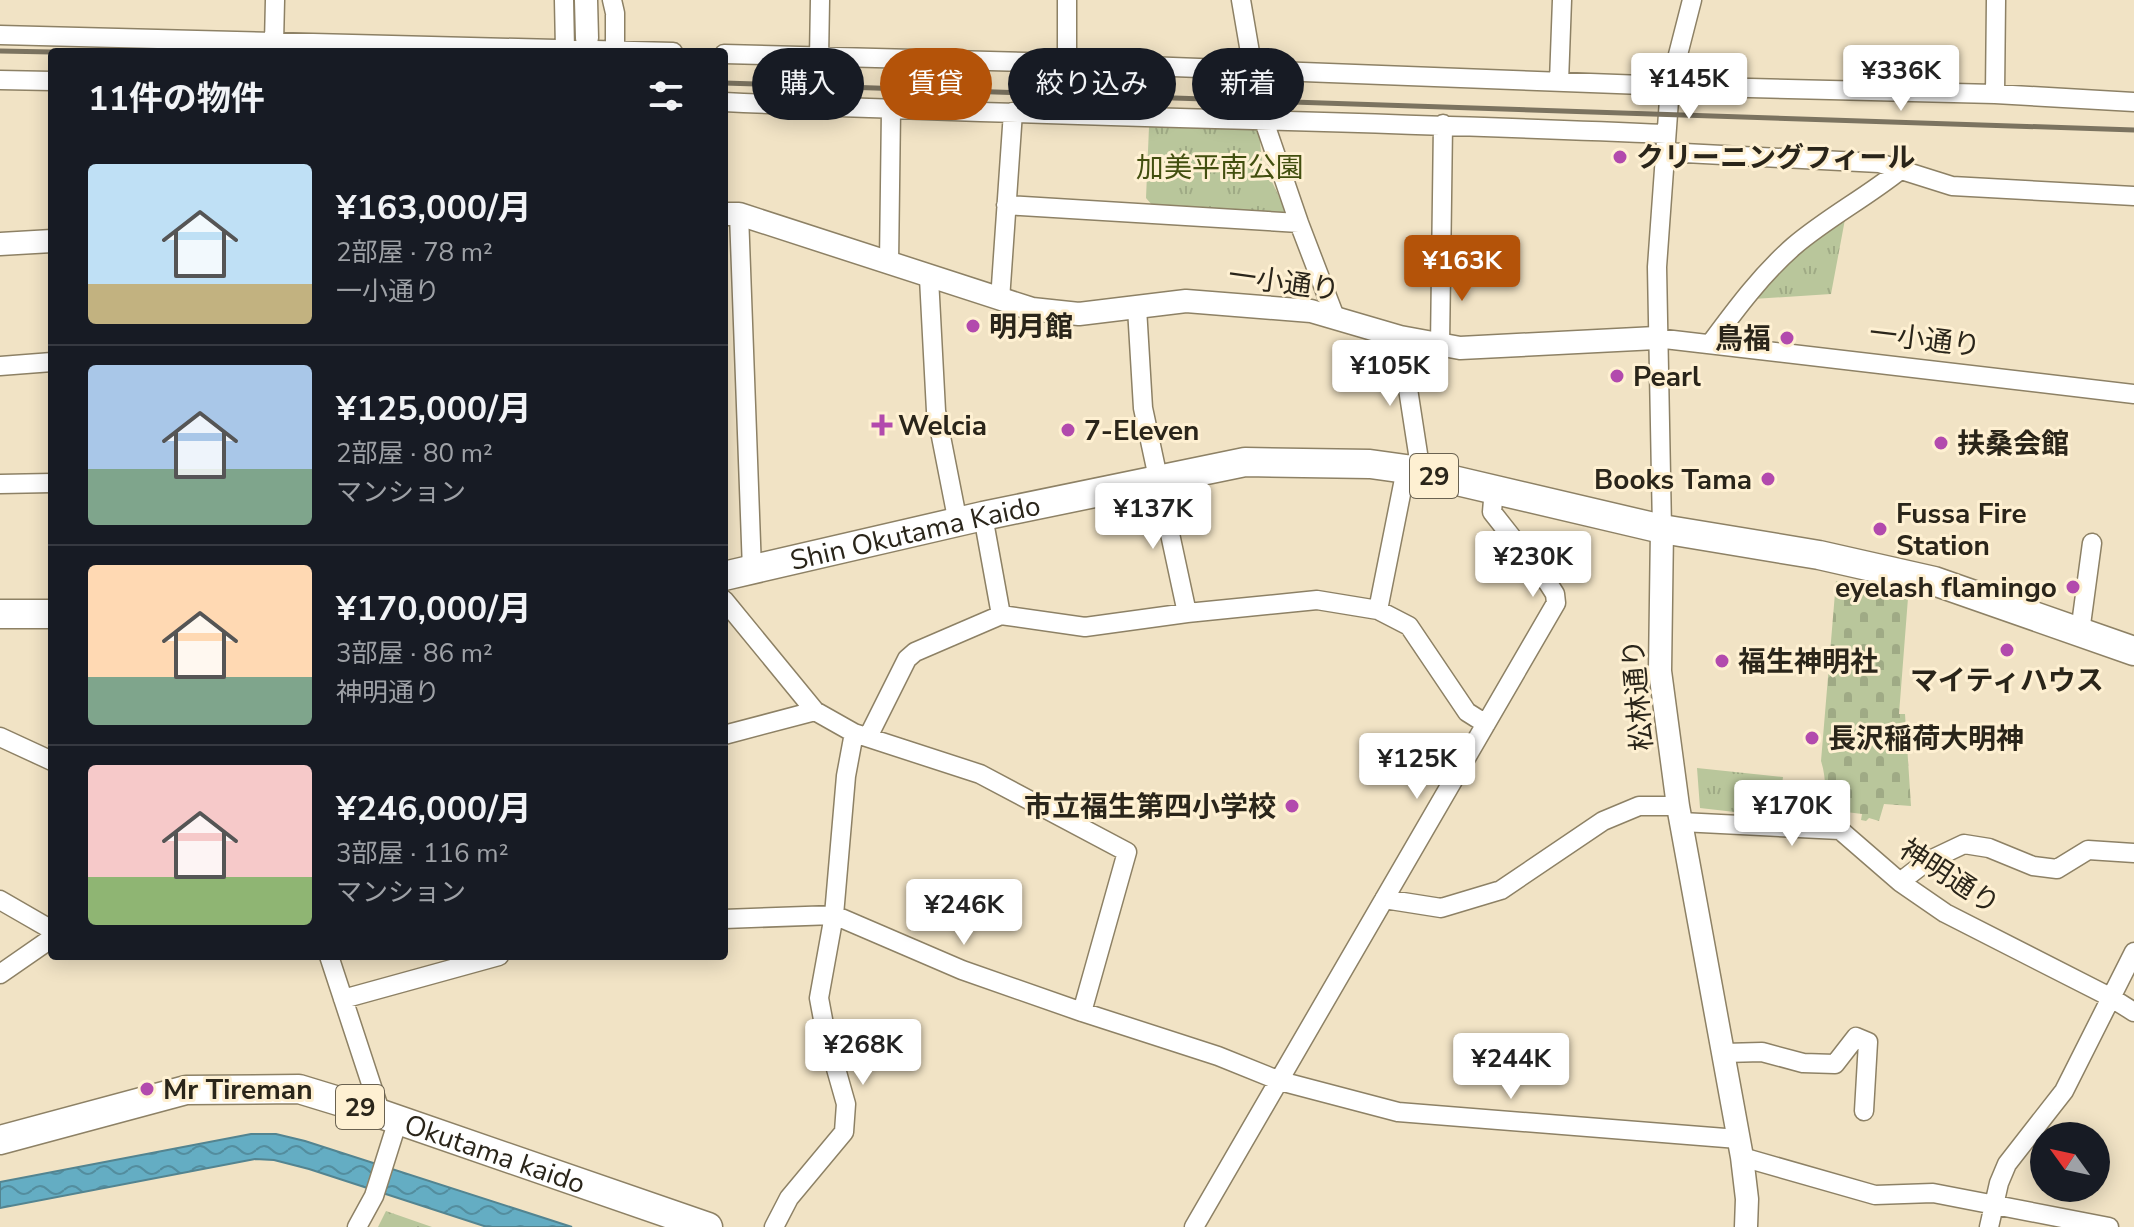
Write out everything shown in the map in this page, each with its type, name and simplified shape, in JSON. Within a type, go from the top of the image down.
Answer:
[{"type":"main road","name":"Shin Okutama Kaido","points":[[728,575],[971,519],[1245,462],[1370,464],[1414,471],[1662,529],[1819,555],[1934,581],[2134,651]]},
{"type":"main road","points":[[0,614],[48,614]]},
{"type":"main road","name":"Okutama kaido","points":[[0,1140],[186,1090],[299,1089],[391,1123],[708,1227]]},
{"type":"street","points":[[274,43],[275,0]]},
{"type":"street","points":[[564,0],[565,48]]},
{"type":"street","points":[[586,0],[587,38]]},
{"type":"street","points":[[612,0],[615,48]]},
{"type":"street","points":[[819,48],[820,0]]},
{"type":"street","points":[[1067,0],[1067,48]]},
{"type":"street","points":[[1241,0],[1249,48]]},
{"type":"street","points":[[1559,82],[1562,0]]},
{"type":"street","name":"松林通り","points":[[1692,0],[1670,86],[1657,267],[1662,529],[1660,671],[1680,814],[1740,1148],[1747,1199],[1746,1227]]},
{"type":"street","points":[[1995,94],[1996,0]]},
{"type":"street","points":[[0,35],[516,48]]},
{"type":"street","points":[[728,54],[752,55]]},
{"type":"street","points":[[864,59],[1008,62]]},
{"type":"street","points":[[1304,72],[1995,94],[2134,102]]},
{"type":"street","points":[[0,80],[48,81]]},
{"type":"street","points":[[728,102],[880,109]]},
{"type":"street","points":[[1176,118],[1443,124],[1879,163],[1952,186],[2134,196]]},
{"type":"street","points":[[889,263],[891,120]]},
{"type":"street","points":[[1000,300],[1012,120]]},
{"type":"street","points":[[1264,121],[1335,317]]},
{"type":"street","points":[[1440,346],[1443,124]]},
{"type":"street","points":[[1710,344],[1774,265],[1831,217],[1873,192],[1899,171]]},
{"type":"street","points":[[1006,205],[1299,223]]},
{"type":"street","points":[[732,214],[752,570]]},
{"type":"street","name":"一小通り","points":[[732,214],[1032,309],[1079,314],[1186,301],[1311,311],[1400,337],[1460,348],[1656,338],[2134,394]]},
{"type":"street","points":[[0,244],[48,241]]},
{"type":"street","points":[[929,278],[936,411],[1001,615]]},
{"type":"street","points":[[1137,308],[1143,408],[1187,613]]},
{"type":"street","points":[[1378,610],[1414,471],[1400,337]]},
{"type":"street","points":[[0,366],[48,362]]},
{"type":"street","points":[[0,484],[48,483]]},
{"type":"street","points":[[1194,1227],[1556,603],[1555,594],[1548,583],[1492,512],[1494,489]]},
{"type":"street","points":[[2080,632],[2092,543]]},
{"type":"street","points":[[774,1227],[789,1198],[844,1132],[846,1104],[819,998],[834,915],[846,776],[861,735],[907,659],[915,652],[1001,615],[1085,627],[1317,600],[1378,610],[1409,626],[1467,712],[1486,724]]},
{"type":"street","points":[[728,605],[815,711],[861,735],[980,774],[1127,852],[1082,1012]]},
{"type":"street","points":[[728,734],[815,711]]},
{"type":"street","points":[[0,737],[48,759]]},
{"type":"street","name":"神明通り","points":[[1384,899],[1441,908],[1501,890],[1603,821],[1639,806],[1680,814],[1840,830],[1900,882],[1945,913],[2134,1012]]},
{"type":"street","points":[[1900,882],[1926,862],[1964,844],[1989,848],[2033,866],[2057,869],[2088,850],[2134,853]]},
{"type":"street","points":[[0,900],[48,928]]},
{"type":"street","points":[[728,919],[834,915],[962,970],[1082,1012],[1218,1056],[1280,1081],[1398,1112],[1740,1148],[1875,1195],[1933,1193],[2073,1223],[2109,1227]]},
{"type":"street","points":[[0,974],[48,941]]},
{"type":"street","points":[[1989,1227],[2007,1164],[2064,1091],[2134,952]]},
{"type":"street","points":[[330,960],[391,1123],[374,1196],[357,1227]]},
{"type":"street","points":[[343,999],[484,960]]},
{"type":"street","points":[[1724,1053],[1762,1052],[1803,1063],[1835,1064],[1856,1037],[1868,1042],[1864,1111]]},
{"type":"green space","name":"加美平南公園","points":[[1154,122],[1251,125],[1259,132],[1262,161],[1286,211],[1284,216],[1152,205],[1146,198],[1149,127]]},
{"type":"green space","points":[[1846,214],[1831,294],[1753,299],[1793,253]]},
{"type":"green space","points":[[1836,581],[1908,598],[1899,714],[1905,714],[1911,806],[1884,804],[1879,821],[1869,818],[1861,820],[1862,814],[1846,812],[1845,817],[1829,814],[1827,807],[1821,761]]},
{"type":"green space","points":[[1697,768],[1783,777],[1778,817],[1700,808]]},
{"type":"green space","points":[[386,1211],[432,1227],[378,1227]]},
{"type":"water","points":[[251,1134],[276,1134],[305,1141],[572,1227],[487,1227],[309,1169],[274,1160],[255,1159],[0,1208],[0,1182]]},
{"type":"railway","points":[[0,51],[48,52]]},
{"type":"railway","points":[[728,83],[2134,130]]},
{"type":"place","name":"クリーニングフィール","points":[[1620,157]]},
{"type":"place","name":"明月館","points":[[973,326]]},
{"type":"place","name":"鳥福","points":[[1787,338]]},
{"type":"place","name":"Pearl","points":[[1617,376]]},
{"type":"place","name":"Welcia","points":[[882,425]]},
{"type":"place","name":"7-Eleven","points":[[1068,430]]},
{"type":"place","name":"扶桑会館","points":[[1941,443]]},
{"type":"place","name":"Books Tama","points":[[1768,479]]},
{"type":"place","name":"Fussa Fire Station","points":[[1880,529]]},
{"type":"place","name":"eyelash flamingo","points":[[2073,587]]},
{"type":"place","name":"マイティハウス","points":[[2007,650]]},
{"type":"place","name":"福生神明社","points":[[1722,661]]},
{"type":"place","name":"長沢稲荷大明神","points":[[1812,738]]},
{"type":"place","name":"市立福生第四小学校","points":[[1292,806]]},
{"type":"place","name":"Mr Tireman","points":[[147,1089]]}]
